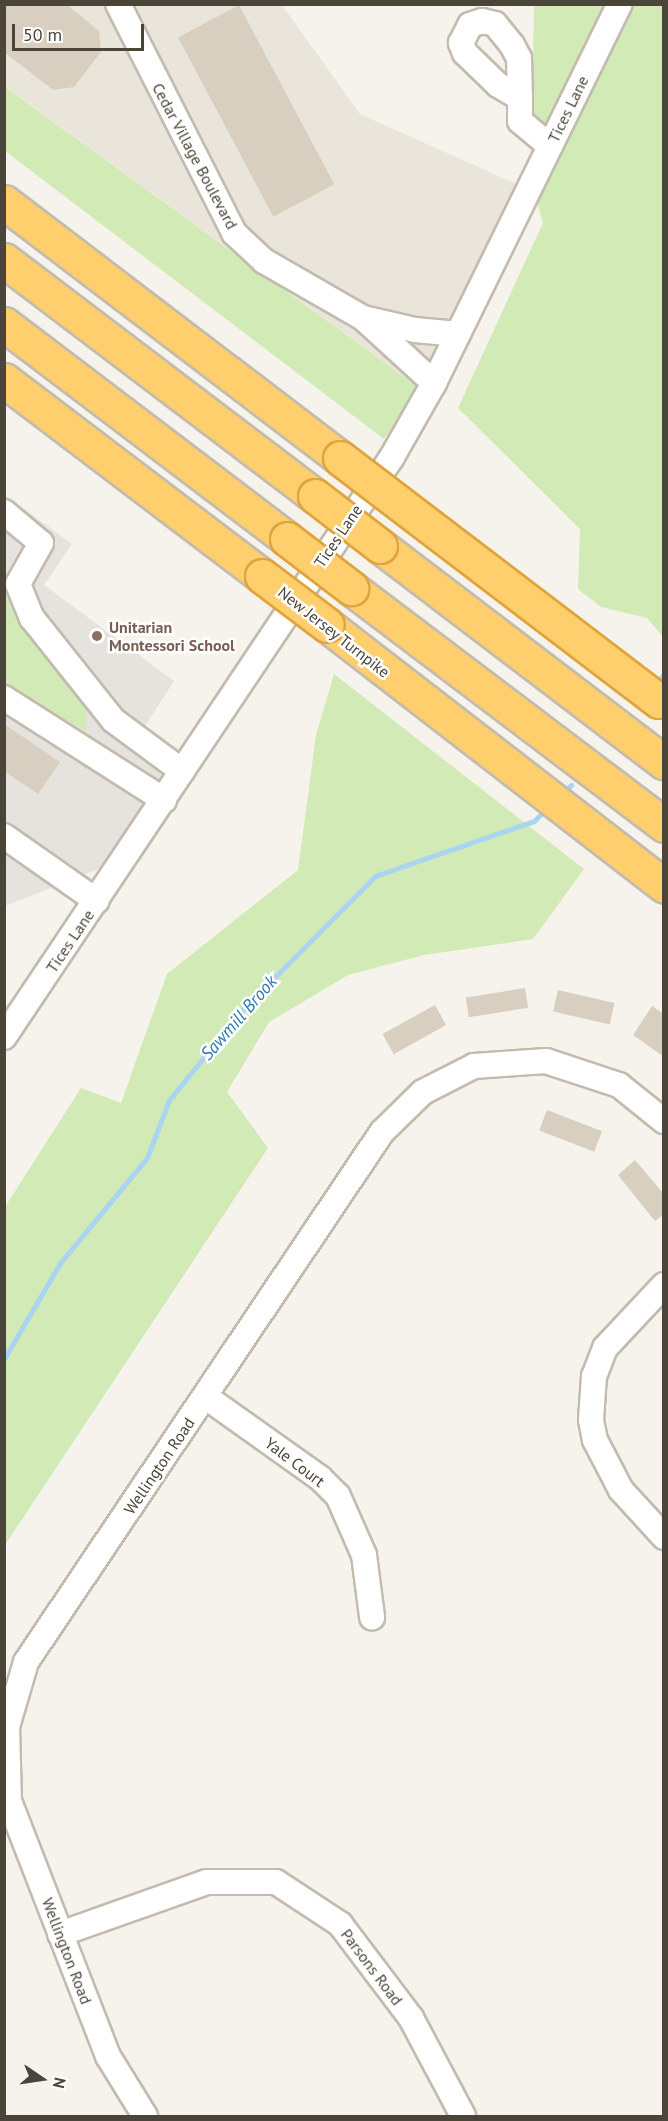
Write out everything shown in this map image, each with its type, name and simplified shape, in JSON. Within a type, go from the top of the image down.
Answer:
[{"type":"highway","points":[[4,202],[661,703]]},
{"type":"highway","points":[[4,260],[663,762]]},
{"type":"highway","points":[[4,324],[663,825]]},
{"type":"highway","name":"New Jersey Turnpike","points":[[4,380],[327,625],[663,885]]},
{"type":"street","name":"Cedar Village Boulevard","points":[[118,4],[234,233],[264,261],[363,318],[434,383]]},
{"type":"street","name":"Tices Lane","points":[[4,1037],[392,457],[434,383],[620,4]]},
{"type":"street","points":[[520,98],[520,121],[550,146]]},
{"type":"street","name":"Cedar Village Boulevard","points":[[363,318],[415,330],[458,334]]},
{"type":"street","points":[[4,512],[41,543],[11,575],[32,618],[113,720],[182,771]]},
{"type":"street","points":[[4,698],[164,800]]},
{"type":"street","points":[[4,836],[97,901]]},
{"type":"street","name":"Wellington Road","points":[[145,2116],[108,2056],[9,1801],[7,1727],[26,1662],[382,1132],[423,1092],[474,1066],[546,1061],[620,1085],[663,1121]]},
{"type":"street","points":[[663,1285],[604,1348],[594,1376],[591,1420],[595,1440],[621,1490],[663,1537]]},
{"type":"street","name":"Yale Court","points":[[206,1397],[320,1478],[338,1496],[364,1555],[372,1617]]},
{"type":"street","name":"Parsons Road","points":[[60,1934],[207,1882],[276,1882],[340,1924],[411,2018],[463,2116]]},
{"type":"shaded area","points":[[5,5],[282,5],[360,114],[527,189],[421,389],[5,86]]},
{"type":"shaded area","points":[[5,495],[72,544],[44,585],[174,681],[136,740],[178,773],[119,861],[5,906]]},
{"type":"green space","points":[[534,5],[663,5],[663,637],[647,618],[601,607],[578,589],[580,529],[458,408],[543,223],[531,181]]},
{"type":"green space","points":[[4,86],[421,389],[384,439],[5,151]]},
{"type":"green space","points":[[4,593],[34,615],[86,700],[86,731],[5,686]]},
{"type":"green space","points":[[334,674],[584,869],[533,939],[424,955],[348,975],[269,1022],[227,1092],[268,1148],[5,1545],[5,1207],[81,1088],[121,1103],[167,974],[298,870],[316,735]]},
{"type":"building","points":[[4,4],[66,4],[99,31],[101,52],[74,87],[53,90],[4,52]]},
{"type":"building","points":[[239,5],[334,184],[273,217],[178,37]]},
{"type":"building","points":[[4,724],[60,762],[38,794],[4,771]]},
{"type":"building","points":[[525,988],[528,1008],[469,1017],[466,997]]},
{"type":"building","points":[[558,990],[615,1003],[610,1024],[553,1011]]},
{"type":"building","points":[[435,1005],[446,1025],[394,1054],[383,1034]]},
{"type":"building","points":[[652,1006],[664,1014],[664,1057],[633,1035]]},
{"type":"building","points":[[547,1110],[602,1131],[594,1152],[539,1131]]},
{"type":"building","points":[[635,1160],[663,1193],[664,1214],[655,1221],[618,1175]]},
{"type":"waterway","name":"Sawmill Brook","points":[[656,684],[664,674]]},
{"type":"waterway","name":"Sawmill Brook","points":[[563,792],[571,785]]},
{"type":"waterway","name":"Sawmill Brook","points":[[4,1359],[60,1263],[147,1158],[169,1100],[246,1006],[375,876],[534,821],[546,809]]},
{"type":"place","name":"Unitarian Montessori School","points":[[97,636]]}]
